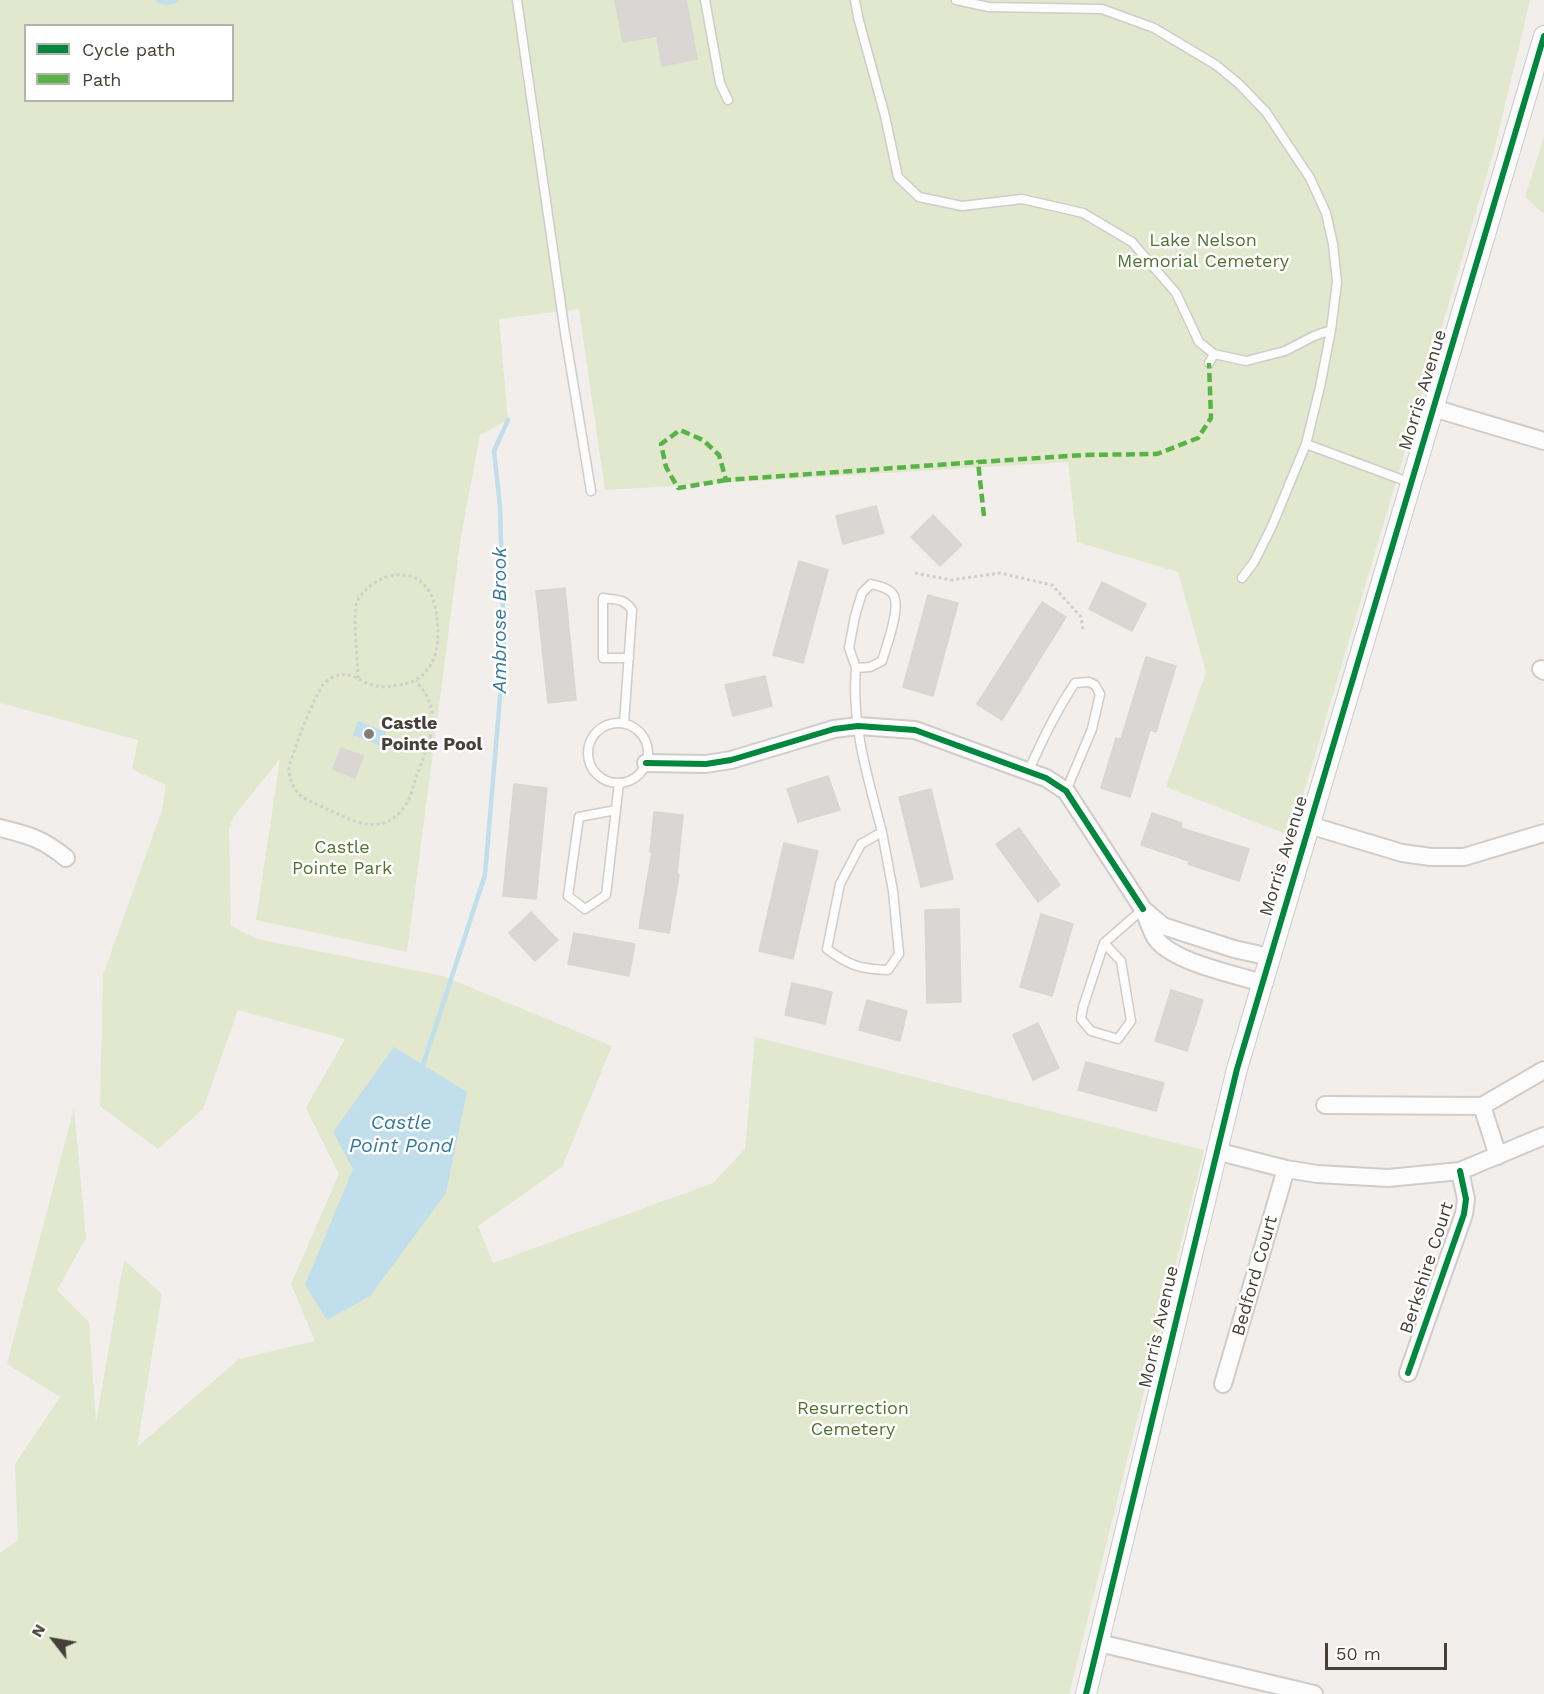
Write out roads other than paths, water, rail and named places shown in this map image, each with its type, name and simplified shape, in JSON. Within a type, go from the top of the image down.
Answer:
[{"type":"street","name":"Morris Avenue","points":[[1086,1694],[1237,1068],[1544,36]]},
{"type":"street","points":[[1433,408],[1544,441]]},
{"type":"street","points":[[646,763],[706,764],[755,753],[834,729],[858,726],[915,730],[1046,778],[1066,791],[1143,909],[1156,939],[1168,950],[1196,963],[1262,983]]},
{"type":"street","points":[[1309,825],[1402,853],[1431,857],[1464,857],[1544,832]]},
{"type":"street","points":[[0,828],[28,834],[50,845],[66,858]]},
{"type":"street","points":[[1143,909],[1163,926],[1234,949],[1270,957]]},
{"type":"street","points":[[1325,1105],[1482,1106],[1544,1070]]},
{"type":"street","points":[[1482,1106],[1498,1156]]},
{"type":"street","points":[[1216,1151],[1286,1169],[1317,1174],[1388,1178],[1460,1171],[1544,1136]]},
{"type":"street","name":"Bedford Court","points":[[1223,1384],[1286,1169]]},
{"type":"street","name":"Berkshire Court","points":[[1408,1373],[1464,1214],[1466,1199],[1460,1171]]},
{"type":"street","points":[[1099,1643],[1314,1694]]},
{"type":"lane","points":[[517,0],[565,333],[591,491]]},
{"type":"lane","points":[[705,0],[720,83],[728,100]]},
{"type":"lane","points":[[855,0],[898,177],[920,198],[962,206],[1022,200],[1083,213],[1132,242],[1176,293],[1199,342],[1214,354],[1246,361],[1284,351],[1331,330]]},
{"type":"lane","points":[[956,0],[990,6],[1102,9],[1154,28],[1216,65],[1239,84],[1266,112],[1310,178],[1326,213],[1333,244],[1337,282],[1331,330],[1306,444],[1272,526],[1254,562],[1242,578]]},
{"type":"lane","points":[[1209,363],[1214,354]]},
{"type":"lane","points":[[1306,444],[1411,483]]},
{"type":"lane","points":[[856,669],[870,667],[882,661],[893,623],[896,602],[893,593],[884,588],[870,585],[862,593],[849,648],[856,669],[854,687],[860,748],[882,832],[893,891],[899,954],[888,970],[866,969],[843,961],[827,950],[840,884],[861,844],[882,832]]},
{"type":"lane","points":[[624,723],[629,658],[632,610],[627,603],[621,600],[603,598],[603,658],[629,658]]},
{"type":"lane","points":[[1028,772],[1063,700],[1075,683],[1089,682],[1095,685],[1100,694],[1092,729],[1066,791]]},
{"type":"lane","points":[[614,722],[624,723],[633,727],[646,742],[648,753],[646,763],[636,777],[619,783],[609,782],[592,770],[587,750],[590,740],[604,726],[614,722]]},
{"type":"lane","points":[[616,810],[579,817],[568,896],[585,909],[606,895],[616,810],[619,783]]},
{"type":"lane","points":[[1104,943],[1121,961],[1131,1021],[1118,1039],[1090,1031],[1081,1019],[1083,1007],[1104,943],[1143,909]]},
{"type":"water","name":"Castle Pointe Pool","points":[[358,721],[386,732],[381,746],[353,735]]},
{"type":"water","name":"Castle Point Pond","points":[[394,1047],[467,1092],[446,1193],[370,1296],[327,1320],[305,1285],[353,1169],[333,1132]]},
{"type":"waterway","name":"Ambrose Brook","points":[[158,0],[167,3],[176,0]]},
{"type":"waterway","name":"Ambrose Brook","points":[[423,1065],[485,875],[504,650],[500,507],[494,451],[508,420]]},
{"type":"place","name":"Castle Pointe Pool","points":[[369,734]]},
{"type":"park label","name":"Lake Nelson Memorial Cemetery","points":[[1203,251]]},
{"type":"park label","name":"Castle Pointe Park","points":[[342,858]]},
{"type":"park label","name":"Resurrection Cemetery","points":[[853,1419]]}]
